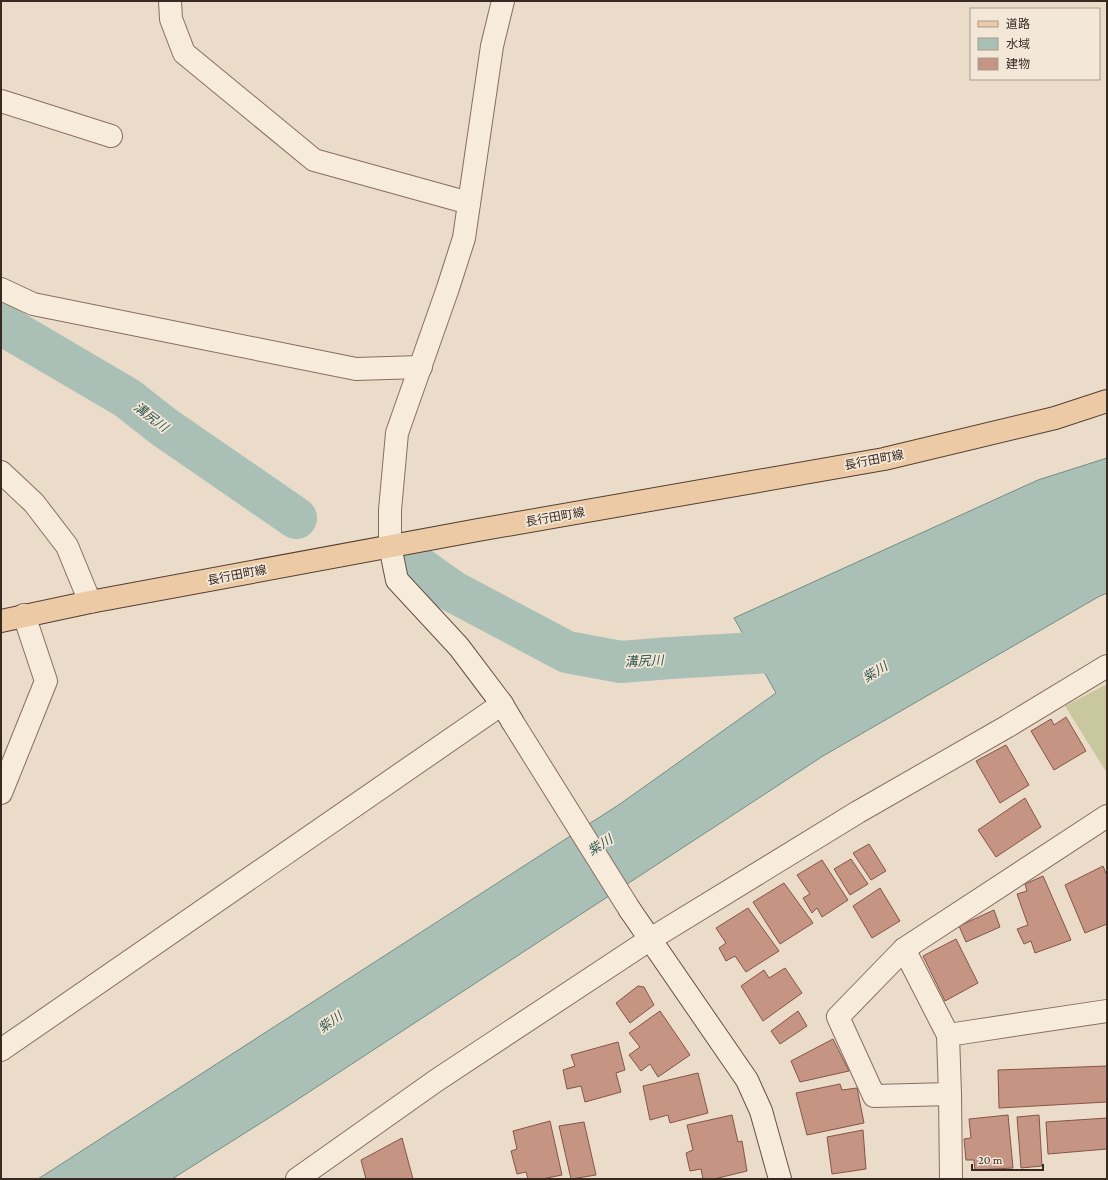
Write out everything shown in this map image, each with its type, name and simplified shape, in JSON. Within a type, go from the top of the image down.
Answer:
[{"type":"main road","name":"長行田町線","points":[[1,621],[90,602],[390,546],[884,460],[1055,418],[1107,401]]},
{"type":"street","points":[[170,1],[171,19],[184,52],[314,160],[469,203]]},
{"type":"street","points":[[502,1],[492,46],[464,238],[421,367],[397,433],[390,510],[390,546],[397,580],[459,647],[507,712],[649,940],[747,1080],[761,1111],[780,1179]]},
{"type":"street","points":[[1,101],[111,136]]},
{"type":"street","points":[[1,289],[34,304],[356,369],[421,367]]},
{"type":"street","points":[[1,472],[34,503],[67,546],[90,602]]},
{"type":"street","points":[[1,793],[46,681],[24,615]]},
{"type":"street","points":[[297,1179],[437,1080],[649,940],[858,812],[1001,730],[1107,666]]},
{"type":"street","points":[[1,1050],[507,712]]},
{"type":"street","points":[[950,1094],[874,1096],[838,1017],[904,949],[1107,816]]},
{"type":"street","points":[[904,949],[948,1035],[951,1179]]},
{"type":"street","points":[[948,1035],[1107,1011]]},
{"type":"shaded area","points":[[1107,684],[1107,773],[1065,706]]},
{"type":"water","name":"紫川","points":[[1107,458],[1107,593],[823,756],[283,1109],[172,1179],[38,1179],[620,804],[776,693],[734,618],[1038,480]]},
{"type":"building","points":[[1066,717],[1086,751],[1054,770],[1031,731],[1051,719],[1054,725]]},
{"type":"building","points":[[1006,745],[1029,785],[1000,803],[976,761]]},
{"type":"building","points":[[1025,798],[1041,827],[996,857],[978,830]]},
{"type":"building","points":[[869,844],[886,871],[871,880],[853,853]]},
{"type":"building","points":[[851,859],[868,884],[850,895],[834,869]]},
{"type":"building","points":[[822,860],[848,900],[822,917],[817,908],[812,913],[803,898],[810,894],[797,875]]},
{"type":"building","points":[[1103,866],[1107,876],[1107,924],[1085,933],[1065,885]]},
{"type":"building","points":[[1043,876],[1071,940],[1035,953],[1031,941],[1024,944],[1017,929],[1028,925],[1017,894],[1027,891],[1025,884]]},
{"type":"building","points":[[784,883],[813,923],[780,944],[753,902]]},
{"type":"building","points":[[880,888],[900,921],[872,938],[853,906]]},
{"type":"building","points":[[748,908],[779,951],[746,972],[735,956],[726,961],[719,948],[726,943],[716,928]]},
{"type":"building","points":[[994,910],[1000,927],[966,942],[959,926]]},
{"type":"building","points":[[956,939],[978,983],[945,1001],[923,956]]},
{"type":"building","points":[[785,968],[802,993],[763,1021],[741,986],[764,970],[769,978]]},
{"type":"building","points":[[638,986],[644,987],[654,1005],[630,1023],[616,1003]]},
{"type":"building","points":[[660,1011],[690,1055],[658,1077],[650,1064],[641,1071],[629,1055],[640,1047],[629,1033]]},
{"type":"building","points":[[798,1011],[807,1026],[780,1044],[771,1031]]},
{"type":"building","points":[[833,1039],[849,1071],[800,1082],[791,1061]]},
{"type":"building","points":[[618,1042],[625,1070],[616,1073],[621,1092],[585,1102],[581,1086],[567,1089],[563,1070],[575,1066],[571,1055]]},
{"type":"building","points":[[1107,1066],[1107,1102],[999,1108],[998,1070]]},
{"type":"building","points":[[698,1073],[708,1113],[670,1123],[668,1115],[650,1120],[643,1086]]},
{"type":"building","points":[[840,1084],[842,1090],[857,1088],[864,1123],[807,1135],[796,1093]]},
{"type":"building","points":[[732,1115],[738,1142],[742,1141],[747,1171],[714,1179],[703,1179],[701,1169],[690,1171],[686,1153],[693,1150],[687,1125]]},
{"type":"building","points":[[1008,1115],[1013,1168],[975,1170],[974,1160],[966,1160],[964,1139],[971,1138],[969,1119]]},
{"type":"building","points":[[1039,1115],[1042,1166],[1021,1168],[1017,1117]]},
{"type":"building","points":[[1107,1118],[1107,1149],[1048,1154],[1046,1122]]},
{"type":"building","points":[[550,1121],[562,1175],[542,1179],[528,1179],[526,1172],[517,1174],[511,1151],[517,1149],[513,1131]]},
{"type":"building","points":[[584,1122],[596,1175],[571,1179],[559,1126]]},
{"type":"building","points":[[863,1130],[866,1169],[832,1174],[827,1137]]},
{"type":"building","points":[[402,1138],[413,1179],[366,1179],[361,1160]]},
{"type":"waterway","name":"溝尻川","points":[[1,324],[127,398],[164,427],[296,518]]},
{"type":"waterway","name":"溝尻川","points":[[421,569],[452,591],[567,652],[621,662],[773,652],[812,657]]}]
